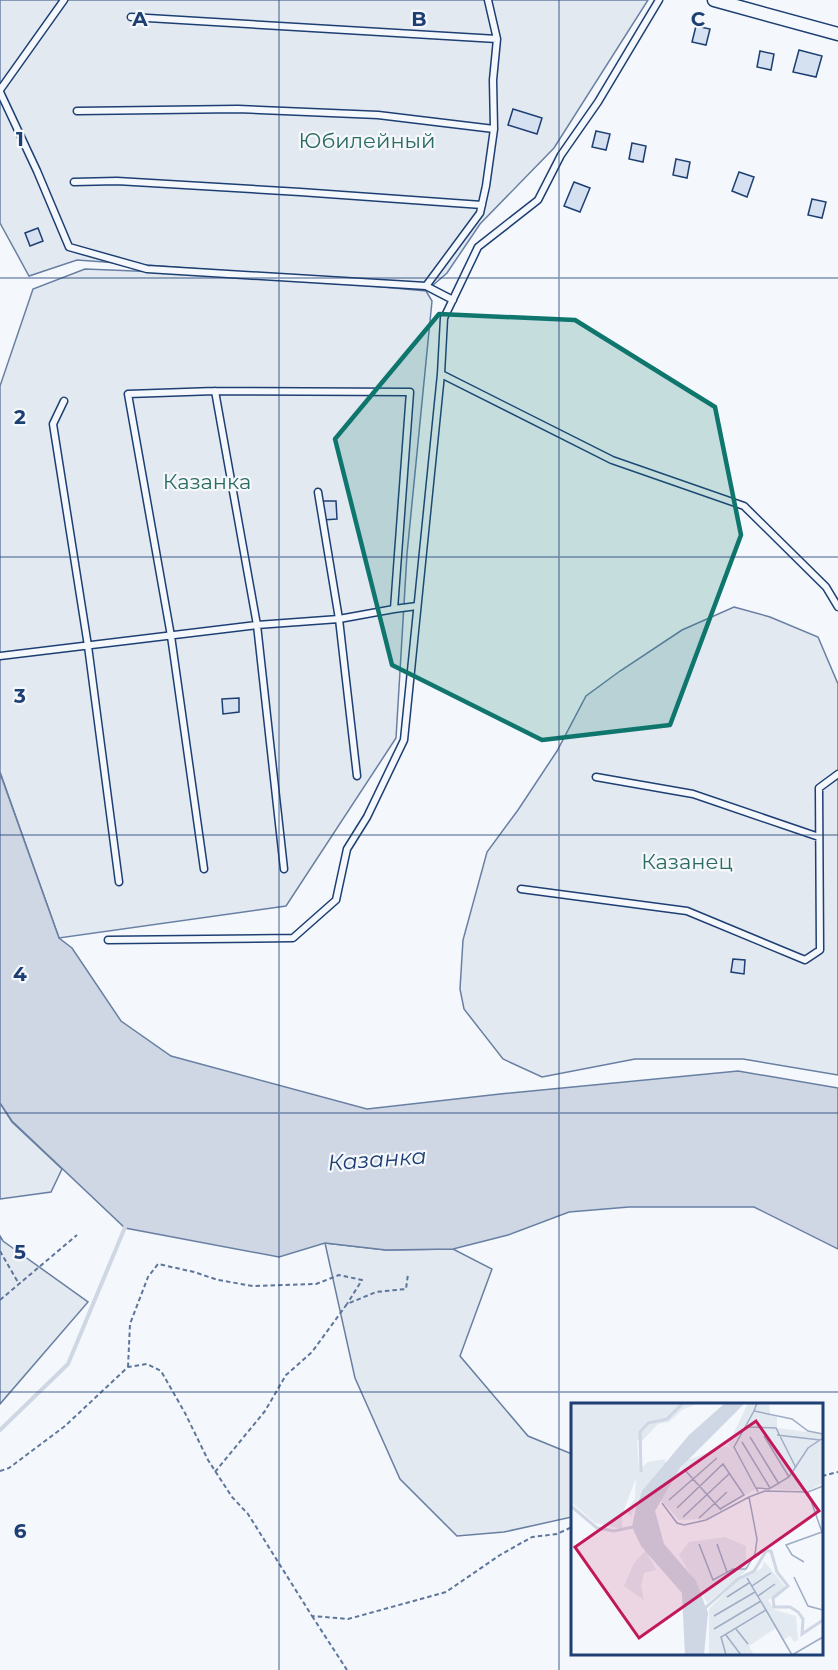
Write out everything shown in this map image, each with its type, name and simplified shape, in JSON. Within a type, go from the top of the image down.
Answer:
[{"type":"street","points":[[714,0],[838,34]]},
{"type":"lane","points":[[64,0],[0,91],[38,171],[69,247],[147,269],[426,286],[453,300]]},
{"type":"lane","points":[[426,286],[480,213],[482,205],[494,129],[493,80],[497,39],[488,0]]},
{"type":"lane","points":[[108,940],[293,938],[336,900],[347,849],[367,817],[404,740],[441,374],[444,318],[478,248],[538,200],[561,154],[598,102],[659,0]]},
{"type":"lane","points":[[130,16],[497,39]]},
{"type":"lane","points":[[77,111],[238,109],[378,115],[494,129]]},
{"type":"lane","points":[[74,182],[129,182],[482,205]]},
{"type":"lane","points":[[441,374],[612,460],[744,506],[826,587],[838,607]]},
{"type":"lane","points":[[204,870],[171,636],[128,394],[215,391],[410,392],[394,609]]},
{"type":"lane","points":[[215,391],[256,625],[284,869]]},
{"type":"lane","points":[[64,400],[53,424],[88,646],[118,882]]},
{"type":"lane","points":[[318,492],[339,619],[357,776]]},
{"type":"lane","points":[[0,656],[256,625],[339,619],[417,606]]},
{"type":"lane","points":[[521,889],[687,911],[805,960],[820,950],[819,788],[838,774]]},
{"type":"lane","points":[[596,777],[693,794],[819,837]]},
{"type":"path","points":[[0,1300],[77,1235]]},
{"type":"path","points":[[0,1251],[19,1284]]},
{"type":"path","points":[[128,1367],[130,1324],[148,1277],[158,1264],[218,1280],[253,1286],[316,1284],[339,1275],[362,1280],[312,1352],[286,1375],[265,1411],[215,1472]]},
{"type":"path","points":[[347,1304],[376,1292],[406,1289],[408,1274]]},
{"type":"path","points":[[0,1471],[9,1468],[65,1426],[128,1367],[147,1364],[161,1371],[215,1472],[232,1497],[248,1514],[347,1670]]},
{"type":"path","points":[[823,1476],[838,1472]]},
{"type":"path","points":[[312,1616],[348,1619],[446,1592],[532,1537],[557,1534],[571,1528]]},
{"type":"highlighted area","points":[[439,314],[575,320],[715,407],[741,535],[670,725],[542,740],[392,665],[335,439]]},
{"type":"green space","name":"Юбилейный","points":[[0,0],[648,0],[554,148],[480,224],[447,273],[432,286],[77,260],[29,276],[0,223]]},
{"type":"green space","name":"Казанка","points":[[85,269],[256,277],[384,287],[426,291],[432,301],[407,554],[396,738],[286,906],[59,938],[0,772],[0,386],[33,289]]},
{"type":"green space","name":"Казанец","points":[[734,607],[770,617],[818,637],[838,684],[838,1075],[743,1059],[635,1059],[542,1077],[503,1059],[464,1009],[460,989],[463,940],[487,852],[557,751],[586,696],[682,630]]},
{"type":"green space","points":[[0,1103],[12,1122],[62,1169],[51,1192],[0,1199]]},
{"type":"green space","points":[[0,1236],[3,1241],[88,1302],[0,1404]]},
{"type":"green space","points":[[325,1243],[386,1250],[453,1249],[492,1269],[460,1356],[528,1436],[571,1454],[571,1517],[504,1532],[457,1536],[400,1479],[355,1378]]},
{"type":"water","name":"Казанка","points":[[0,773],[59,938],[72,948],[121,1021],[171,1056],[367,1109],[738,1071],[838,1088],[838,1249],[754,1207],[629,1207],[569,1212],[508,1235],[453,1249],[386,1250],[325,1243],[279,1257],[125,1228],[12,1121],[0,1103]]},
{"type":"building","points":[[696,26],[710,29],[706,45],[692,42]]},
{"type":"building","points":[[799,50],[822,56],[816,77],[793,72]]},
{"type":"building","points":[[760,51],[774,54],[771,70],[757,67]]},
{"type":"building","points":[[513,109],[542,118],[537,134],[508,125]]},
{"type":"building","points":[[596,131],[610,134],[606,150],[592,147]]},
{"type":"building","points":[[632,143],[646,146],[643,162],[629,159]]},
{"type":"building","points":[[676,159],[690,162],[687,178],[673,175]]},
{"type":"building","points":[[739,172],[754,177],[747,197],[732,191]]},
{"type":"building","points":[[574,182],[590,188],[580,212],[564,206]]},
{"type":"building","points":[[812,199],[826,202],[822,218],[808,215]]},
{"type":"building","points":[[38,228],[43,241],[30,246],[25,233]]},
{"type":"building","points":[[323,501],[336,501],[337,519],[323,520]]},
{"type":"building","points":[[239,698],[239,712],[223,714],[222,699]]},
{"type":"building","points":[[733,959],[745,960],[744,974],[731,972]]},
{"type":"waterway","points":[[0,1430],[68,1364],[126,1225]]}]
